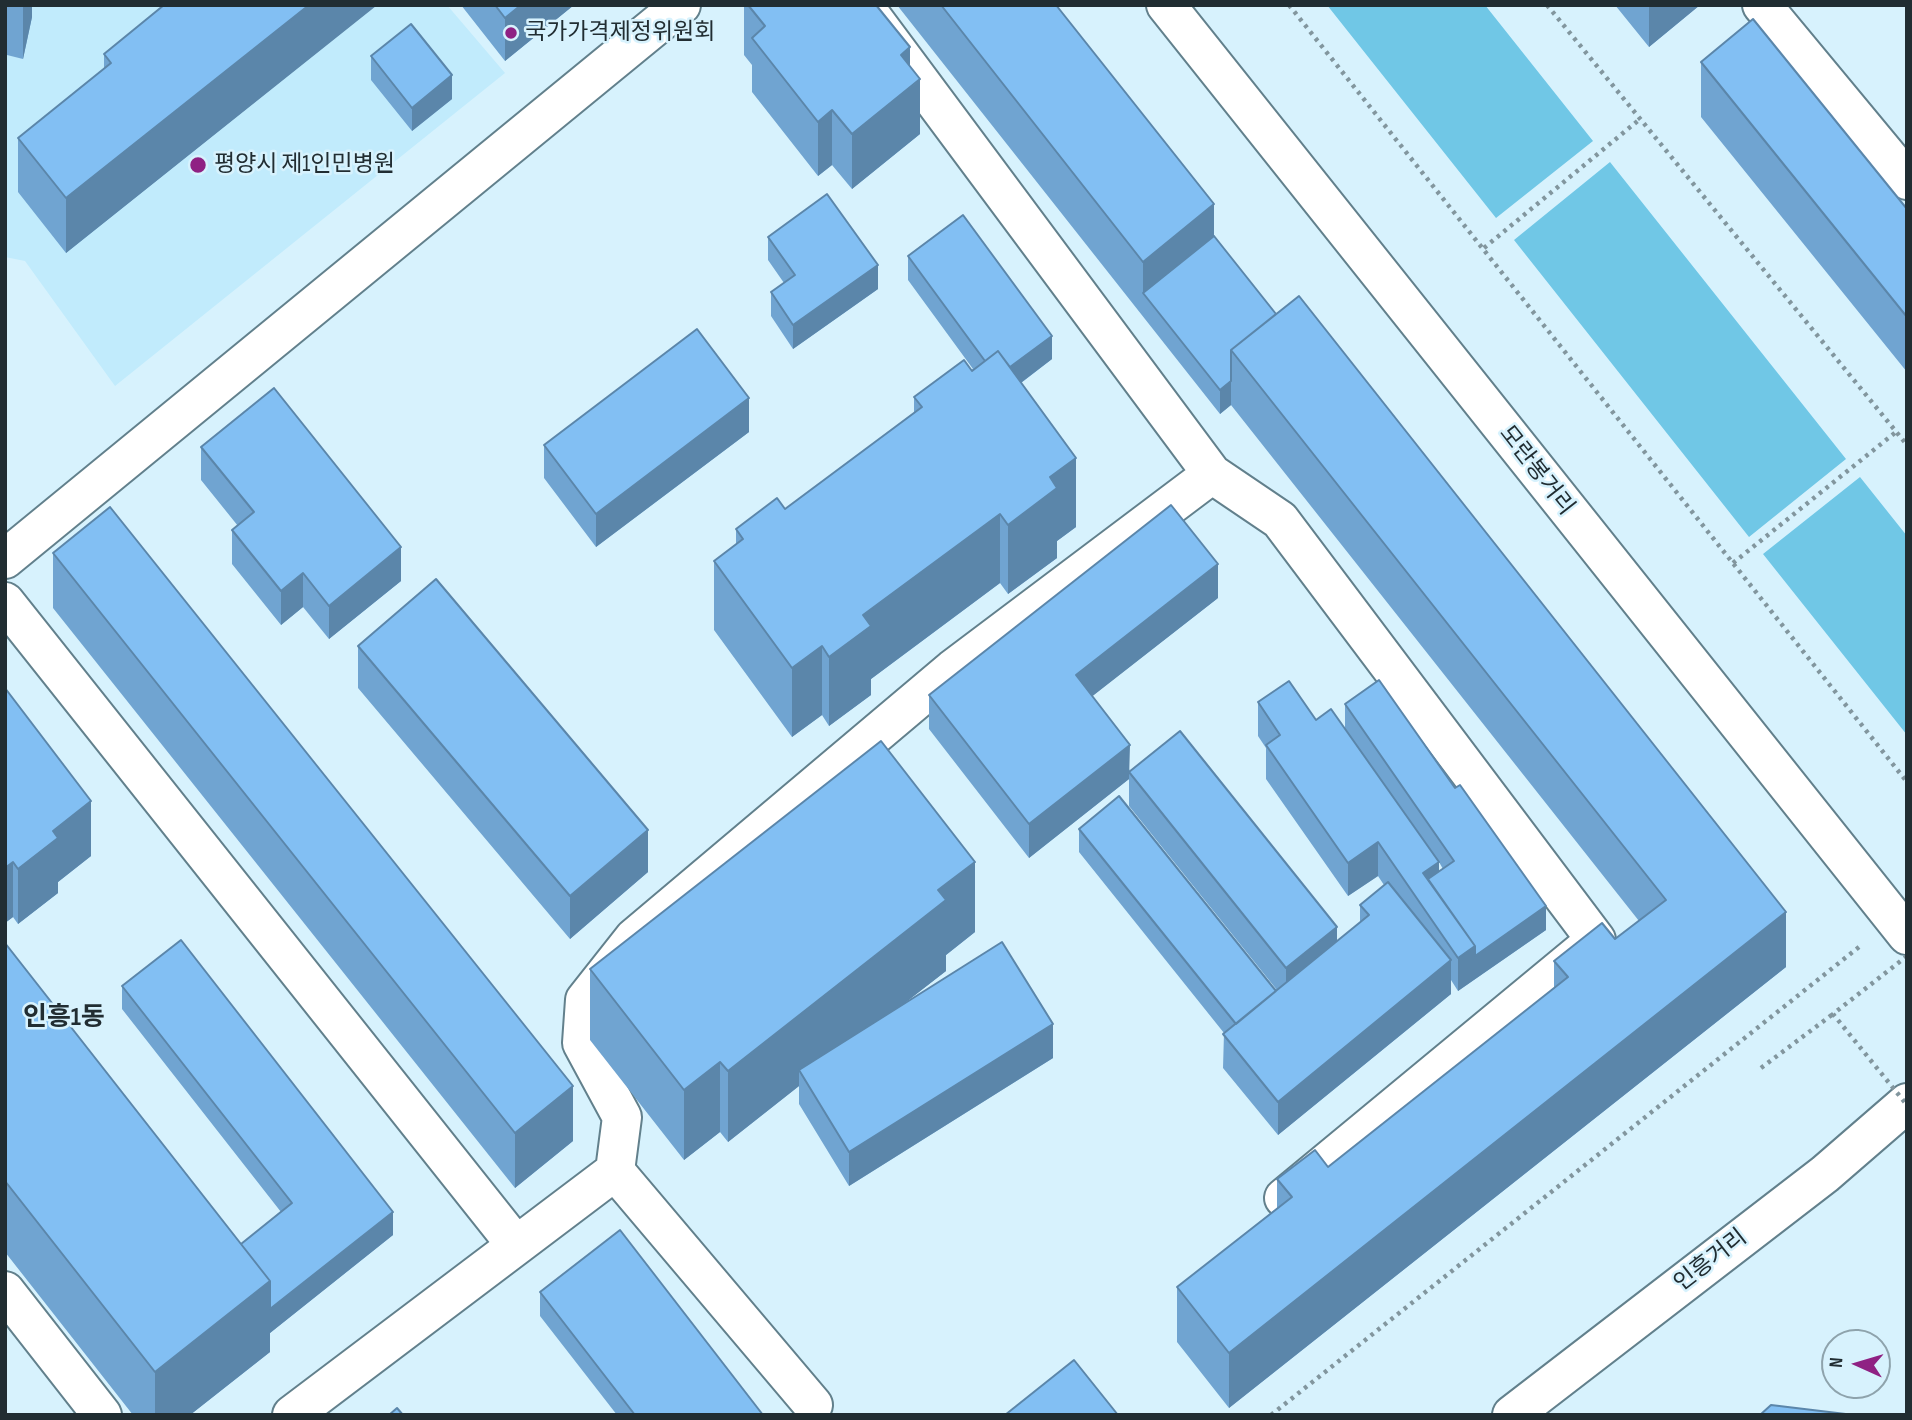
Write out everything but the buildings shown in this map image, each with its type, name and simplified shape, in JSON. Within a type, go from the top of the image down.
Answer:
[{"type":"street","points":[[5,559],[681,5]]},
{"type":"street","points":[[863,5],[1212,474],[1280,520],[1596,940],[1282,1199]]},
{"type":"street","name":"모란봉거리","points":[[1166,5],[1900,927]]},
{"type":"street","points":[[1762,5],[1902,165]]},
{"type":"street","points":[[292,1415],[615,1171],[622,1117],[582,1043],[585,1000],[634,938],[953,669],[1212,474]]},
{"type":"street","points":[[5,602],[516,1245]]},
{"type":"street","name":"인흥거리","points":[[1512,1415],[1825,1174],[1907,1104]]},
{"type":"street","points":[[615,1171],[813,1405]]},
{"type":"street","points":[[5,1291],[102,1415]]},
{"type":"path","points":[[1289,5],[1907,782]]},
{"type":"path","points":[[1547,5],[1907,445]]},
{"type":"path","points":[[1484,248],[1640,119]]},
{"type":"path","points":[[1733,563],[1896,432]]},
{"type":"path","points":[[1271,1415],[1900,927]]},
{"type":"path","points":[[1761,1069],[1907,956]]},
{"type":"path","points":[[1833,1014],[1907,1104]]},
{"type":"shaded area","name":"평양시 제1인민병원","points":[[5,5],[447,5],[505,73],[115,386],[25,261],[5,257]]},
{"type":"shaded area","points":[[1327,5],[1485,5],[1593,141],[1496,218]]},
{"type":"shaded area","points":[[1610,162],[1846,459],[1749,537],[1514,240]]},
{"type":"shaded area","points":[[1860,477],[1907,536],[1907,735],[1763,554]]},
{"type":"place","name":"국가가격제정위원회","points":[[511,33]]},
{"type":"place","name":"평양시 제1인민병원","points":[[198,165]]},
{"type":"district","name":"인흥1동","points":[[64,1018]]}]
